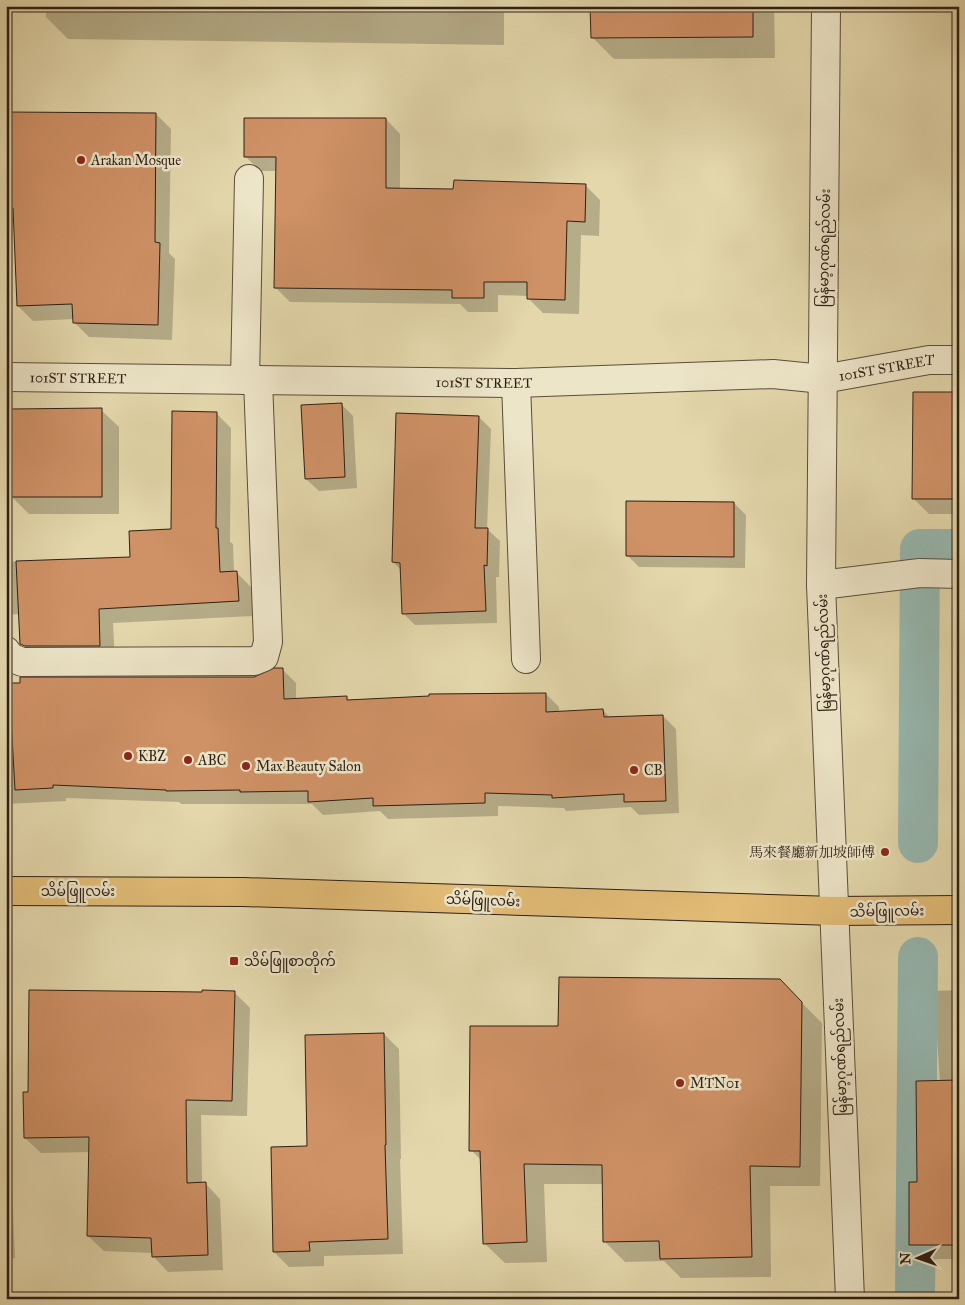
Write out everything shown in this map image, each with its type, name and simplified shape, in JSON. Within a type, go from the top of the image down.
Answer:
[{"type":"main road","name":"သိမ်ဖြူလမ်း","points":[[6,891],[244,892],[834,912],[959,910]]},
{"type":"street","name":"မြန်မာ့ဂုဏ်ရည်လမ်း","points":[[826,6],[821,585],[850,1299]]},
{"type":"street","points":[[6,651],[10,657],[22,662],[254,661],[264,657],[268,642],[251,380],[249,179]]},
{"type":"street","name":"101ST STREET","points":[[6,377],[516,383],[773,374],[823,379],[929,360],[959,360]]},
{"type":"street","points":[[516,383],[526,658]]},
{"type":"street","points":[[821,585],[920,573],[959,574]]},
{"type":"building","points":[[590,6],[753,6],[753,37],[591,38]]},
{"type":"building","points":[[6,112],[156,113],[155,242],[160,243],[158,325],[73,323],[72,304],[17,306],[13,208],[6,207]]},
{"type":"building","points":[[244,118],[386,118],[386,188],[453,189],[454,180],[586,184],[585,222],[567,221],[565,300],[527,299],[527,282],[484,282],[484,298],[452,298],[452,290],[274,288],[276,157],[244,157]]},
{"type":"building","points":[[913,392],[959,392],[959,499],[912,499]]},
{"type":"building","points":[[342,403],[345,477],[305,479],[301,405]]},
{"type":"building","points":[[102,408],[102,497],[10,497],[10,409]]},
{"type":"building","points":[[172,411],[217,412],[216,528],[218,528],[220,572],[237,571],[239,601],[99,609],[100,646],[25,646],[20,644],[16,561],[130,557],[129,531],[171,529]]},
{"type":"building","points":[[396,413],[479,416],[475,528],[488,528],[487,566],[484,565],[486,611],[402,614],[400,563],[392,562]]},
{"type":"building","points":[[626,501],[734,502],[734,557],[626,556]]},
{"type":"building","points":[[274,668],[283,668],[284,699],[347,696],[347,700],[429,696],[429,694],[546,693],[546,712],[603,709],[604,717],[663,715],[666,801],[624,802],[624,794],[552,798],[552,795],[485,793],[485,803],[373,806],[373,798],[308,802],[308,791],[166,791],[53,785],[53,788],[15,790],[9,683],[20,683],[20,677],[254,677]]},
{"type":"building","name":"MTN01","points":[[559,977],[780,979],[802,1002],[800,1167],[750,1166],[752,1257],[660,1259],[659,1241],[603,1242],[602,1165],[524,1164],[527,1242],[483,1244],[480,1151],[469,1151],[470,1026],[558,1026]]},
{"type":"building","points":[[29,990],[235,991],[232,1101],[186,1100],[187,1183],[206,1182],[208,1255],[152,1257],[151,1238],[87,1236],[89,1137],[24,1138],[23,1092],[28,1092]]},
{"type":"building","points":[[384,1033],[388,1239],[309,1242],[310,1251],[273,1252],[271,1147],[307,1146],[305,1035]]},
{"type":"building","points":[[959,1080],[959,1245],[909,1245],[909,1182],[917,1182],[916,1081]]},
{"type":"waterway","points":[[918,843],[920,549],[959,549]]},
{"type":"waterway","points":[[915,1299],[918,957]]},
{"type":"place","name":"Arakan Mosque","points":[[81,160]]},
{"type":"place","name":"KBZ","points":[[128,756]]},
{"type":"place","name":"ABC","points":[[188,760]]},
{"type":"place","name":"Max Beauty Salon","points":[[246,766]]},
{"type":"place","name":"CB","points":[[634,770]]},
{"type":"place","name":"馬來餐廳新加坡師傅","points":[[885,852]]},
{"type":"place","name":"သိမ်ဖြူစာတိုက်","points":[[234,961]]},
{"type":"place","name":"MTN01","points":[[680,1083]]}]
